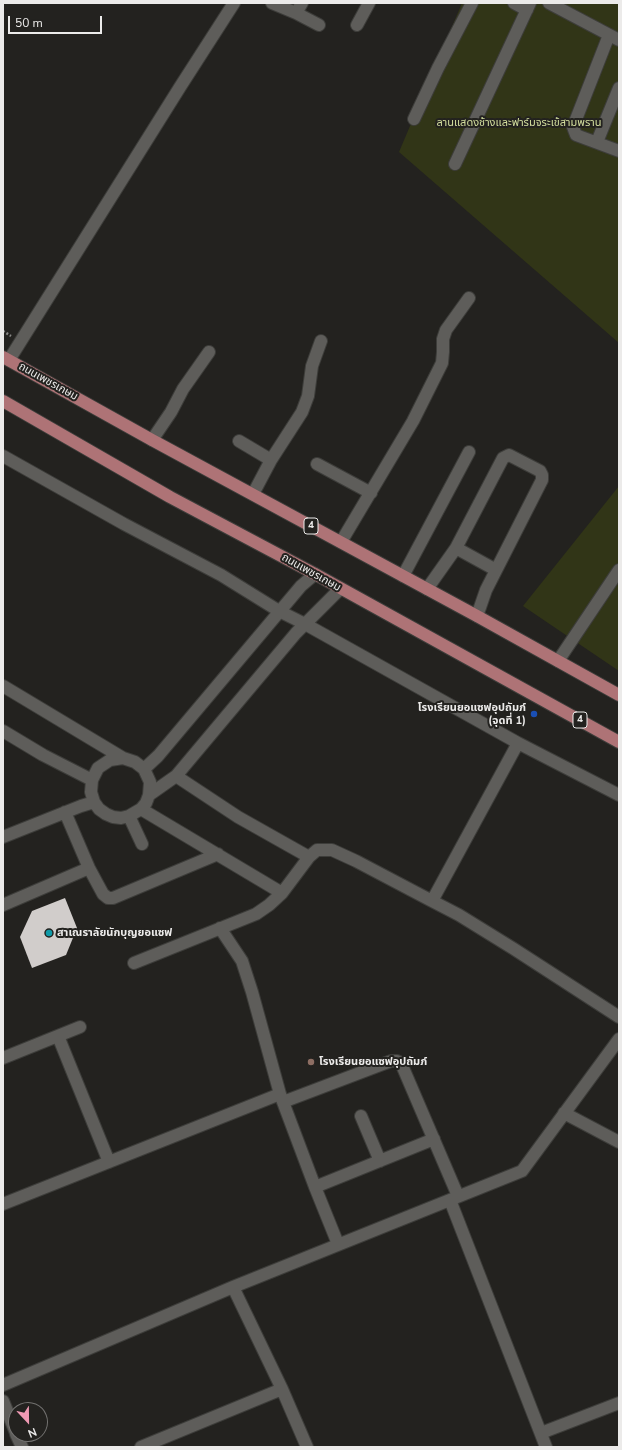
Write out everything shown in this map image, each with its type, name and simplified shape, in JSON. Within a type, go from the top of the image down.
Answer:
[{"type":"main road","name":"ถนนเพชรเกษม","points":[[6,359],[619,695]]},
{"type":"main road","name":"ถนนเพชรเกษม","points":[[3,401],[170,497],[315,574],[619,742]]},
{"type":"street","points":[[6,359],[234,3]]},
{"type":"street","points":[[272,3],[299,8],[319,25]]},
{"type":"street","points":[[357,25],[369,3]]},
{"type":"street","points":[[414,119],[438,68],[472,3]]},
{"type":"street","points":[[455,164],[528,6],[514,3]]},
{"type":"street","points":[[549,3],[614,38],[573,127],[576,135],[619,151]]},
{"type":"street","points":[[597,142],[619,88]]},
{"type":"street","points":[[341,542],[413,421],[442,363],[442,339],[446,330],[469,298]]},
{"type":"street","points":[[253,494],[271,460],[302,412],[308,396],[312,366],[321,341]]},
{"type":"street","points":[[152,440],[171,412],[183,389],[209,352]]},
{"type":"street","points":[[240,441],[271,460]]},
{"type":"street","points":[[403,576],[469,452]]},
{"type":"street","points":[[427,589],[456,548],[503,458],[509,455],[540,471],[542,480],[486,590],[477,616]]},
{"type":"street","points":[[3,456],[124,524],[221,575],[279,611],[518,742],[619,795]]},
{"type":"street","points":[[317,464],[371,493]]},
{"type":"street","points":[[456,548],[496,570]]},
{"type":"street","points":[[558,662],[619,570]]},
{"type":"street","points":[[144,769],[158,756],[279,611],[301,586],[315,574]]},
{"type":"street","points":[[149,796],[176,776],[296,633],[340,589]]},
{"type":"street","points":[[3,686],[123,758],[135,762],[144,769],[150,782],[149,796],[146,803],[141,809],[129,816],[121,818],[113,817],[99,809],[94,802],[91,792],[92,780],[98,768],[110,760],[123,758]]},
{"type":"street","points":[[3,731],[43,755],[92,780]]},
{"type":"street","points":[[432,901],[518,742]]},
{"type":"street","points":[[176,776],[238,817],[309,856]]},
{"type":"street","points":[[3,837],[94,802]]},
{"type":"street","points":[[141,809],[282,893]]},
{"type":"street","points":[[65,812],[89,868],[103,894],[108,898],[112,898],[218,854]]},
{"type":"street","points":[[129,816],[142,844]]},
{"type":"street","points":[[134,962],[256,914],[282,893],[309,856],[317,850],[332,850],[459,915],[619,1017]]},
{"type":"street","points":[[3,905],[89,868]]},
{"type":"street","points":[[220,928],[242,961],[282,1098],[338,1244]]},
{"type":"street","points":[[3,1058],[80,1027]]},
{"type":"street","points":[[58,1036],[109,1162]]},
{"type":"street","points":[[3,1385],[233,1287],[522,1171],[619,1038]]},
{"type":"street","points":[[3,1204],[109,1162],[282,1098],[391,1061],[402,1063],[434,1140],[489,1302],[546,1447]]},
{"type":"street","points":[[564,1113],[619,1142]]},
{"type":"street","points":[[360,1116],[380,1161]]},
{"type":"street","points":[[315,1187],[434,1140]]},
{"type":"street","points":[[233,1287],[282,1389],[307,1447]]},
{"type":"street","points":[[141,1447],[282,1389]]},
{"type":"street","points":[[3,1401],[8,1413]]},
{"type":"street","points":[[541,1433],[619,1403]]},
{"type":"green space","name":"ลานแสดงช้างและฟาร์มจระเข้สามพราน","points":[[462,3],[619,3],[619,343],[399,152]]},
{"type":"green space","points":[[619,486],[619,671],[523,606]]},
{"type":"building","name":"สาเณราลัยนักบุญยอแซฟ","points":[[65,898],[77,928],[66,955],[32,968],[20,937],[32,911]]},
{"type":"place","name":"โรงเรียนยอแซฟอุปถัมภ์ (จุดที่ 1)","points":[[534,714]]},
{"type":"place","name":"สาเณราลัยนักบุญยอแซฟ","points":[[49,933]]},
{"type":"place","name":"โรงเรียนยอแซฟอุปถัมภ์","points":[[311,1062]]}]
